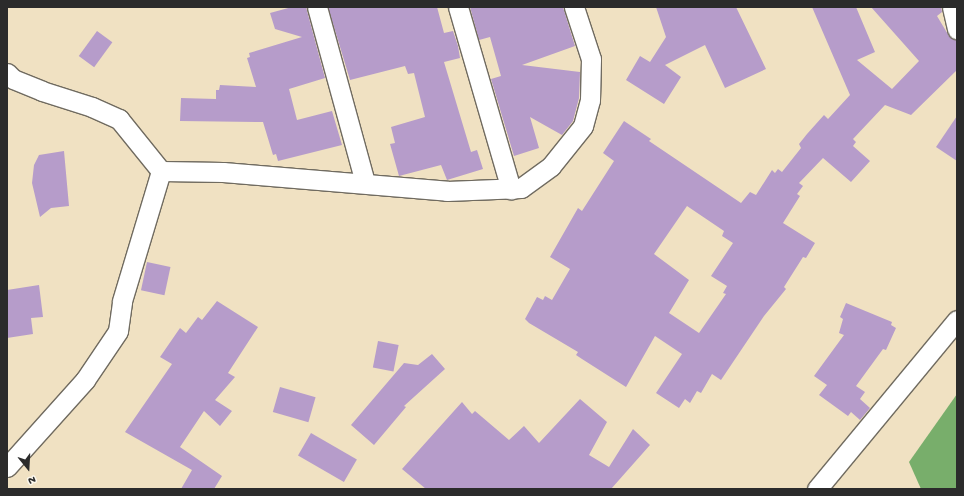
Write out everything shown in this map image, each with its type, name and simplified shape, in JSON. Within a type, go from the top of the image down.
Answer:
[{"type":"street","points":[[317,7],[365,183]]},
{"type":"street","points":[[458,7],[511,189]]},
{"type":"street","points":[[161,171],[224,172],[447,191],[520,188],[551,166],[584,126],[590,100],[591,59],[574,7]]},
{"type":"street","points":[[952,7],[957,29]]},
{"type":"street","points":[[7,73],[13,79],[42,91],[92,107],[119,119],[161,171]]},
{"type":"street","points":[[7,467],[85,380],[118,331],[122,301],[161,171]]},
{"type":"street","points":[[817,489],[957,320]]},
{"type":"green space","points":[[957,394],[957,489],[921,489],[909,462]]},
{"type":"building","points":[[292,7],[306,7],[325,78],[289,89],[297,120],[332,111],[342,145],[278,161],[276,154],[273,155],[263,122],[180,121],[181,98],[216,99],[216,90],[219,90],[220,85],[256,87],[247,58],[250,57],[249,53],[302,37],[275,29],[270,13]]},
{"type":"building","points":[[328,7],[437,7],[444,33],[453,31],[458,46],[460,58],[444,62],[471,152],[477,150],[483,169],[447,180],[441,165],[399,176],[390,144],[395,143],[391,127],[425,117],[414,73],[408,74],[405,66],[350,80]]},
{"type":"building","points":[[470,7],[563,7],[575,46],[522,65],[580,72],[579,98],[573,121],[562,135],[530,117],[539,148],[514,156],[491,79],[501,76],[490,37],[479,40]]},
{"type":"building","points":[[656,7],[736,7],[766,69],[725,88],[705,45],[665,65],[681,77],[664,104],[626,80],[640,56],[650,62],[666,37]]},
{"type":"building","points":[[812,7],[856,7],[875,52],[857,60],[892,89],[919,61],[871,7],[941,7],[942,12],[937,16],[949,36],[957,41],[957,70],[911,115],[885,105],[853,139],[856,142],[853,146],[870,161],[851,182],[823,158],[799,183],[803,186],[797,194],[800,196],[783,223],[815,243],[806,258],[803,257],[784,287],[786,289],[764,316],[721,380],[712,374],[701,393],[697,391],[690,403],[685,399],[679,408],[656,393],[682,354],[655,336],[626,387],[576,355],[578,352],[529,323],[525,319],[537,297],[543,300],[545,296],[552,300],[570,269],[550,257],[578,208],[582,211],[614,161],[603,153],[624,121],[651,139],[649,141],[741,203],[750,192],[756,195],[772,170],[775,173],[778,169],[782,172],[801,148],[799,144],[807,134],[824,115],[828,119],[850,95]],"holes":[[[687,206],[724,231],[722,236],[733,243],[711,276],[727,286],[723,293],[726,294],[699,333],[669,313],[689,280],[654,254]]]},
{"type":"building","points":[[97,31],[112,42],[94,67],[79,56]]},
{"type":"building","points":[[957,116],[957,161],[936,147]]},
{"type":"building","points":[[64,151],[69,206],[51,208],[40,217],[32,183],[34,165],[39,155]]},
{"type":"building","points":[[147,262],[170,267],[164,295],[141,290]]},
{"type":"building","points":[[39,285],[43,317],[31,318],[33,334],[7,338],[7,290]]},
{"type":"building","points":[[217,301],[258,327],[228,373],[235,377],[215,400],[232,411],[220,426],[204,411],[180,447],[222,476],[214,489],[181,489],[192,470],[125,432],[172,364],[160,357],[180,328],[186,333],[198,317],[202,320]]},
{"type":"building","points":[[846,303],[892,322],[891,325],[896,328],[886,350],[883,349],[856,386],[865,392],[860,399],[870,408],[860,420],[851,412],[848,416],[819,395],[827,385],[814,376],[844,335],[839,333],[843,319],[840,317]]},
{"type":"building","points":[[378,341],[399,345],[393,372],[373,368]]},
{"type":"building","points":[[432,354],[445,369],[404,406],[406,407],[374,445],[351,425],[404,363],[418,365]]},
{"type":"building","points":[[280,387],[316,397],[308,422],[273,412]]},
{"type":"building","points":[[580,399],[607,422],[589,455],[609,467],[633,429],[650,445],[611,489],[426,489],[402,469],[462,402],[472,414],[475,411],[509,440],[524,426],[539,443]]},
{"type":"building","points":[[311,433],[357,459],[344,482],[298,456]]}]
